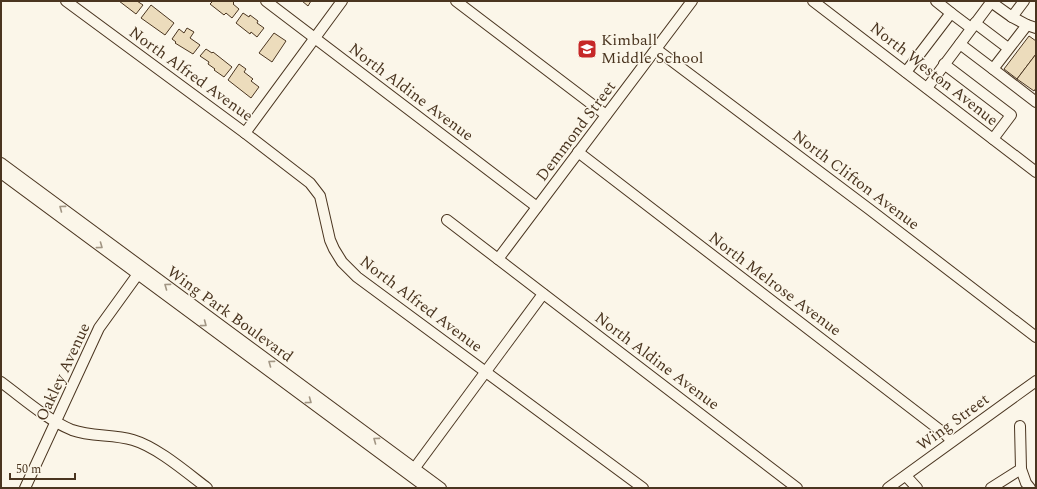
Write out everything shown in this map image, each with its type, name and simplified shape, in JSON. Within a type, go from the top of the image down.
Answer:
[{"type":"street","name":"North Alfred Avenue","points":[[66,1],[301,175],[317,190],[323,204],[330,240],[338,256],[349,270],[419,324],[642,488]]},
{"type":"street","name":"North Aldine Avenue","points":[[266,1],[537,207]]},
{"type":"street","points":[[245,133],[342,1]]},
{"type":"street","points":[[456,1],[606,115]]},
{"type":"street","name":"Demmond Street","points":[[498,259],[692,1]]},
{"type":"street","name":"North Weston Avenue","points":[[813,1],[1035,170]]},
{"type":"street","points":[[936,1],[951,13],[1008,48]]},
{"type":"street","points":[[1012,17],[1024,1]]},
{"type":"street","points":[[927,88],[991,2],[1012,17],[1031,26],[1008,48],[993,69]]},
{"type":"street","points":[[906,72],[951,13]]},
{"type":"street","points":[[960,44],[1036,102]]},
{"type":"street","name":"North Clifton Avenue","points":[[656,49],[1036,337]]},
{"type":"street","points":[[944,64],[1011,114],[993,139]]},
{"type":"street","name":"North Melrose Avenue","points":[[578,152],[782,308],[952,441]]},
{"type":"street","name":"Wing Park Boulevard","points":[[1,163],[412,471],[427,488]]},
{"type":"street","name":"Wing Park Boulevard","points":[[1,174],[255,362],[412,471],[441,488]]},
{"type":"street","name":"North Aldine Avenue","points":[[447,220],[797,488]]},
{"type":"street","name":"Oakley Avenue","points":[[25,488],[100,328],[138,274]]},
{"type":"street","points":[[412,471],[543,294]]},
{"type":"street","name":"Wing Street","points":[[888,488],[1036,381]]},
{"type":"street","points":[[1,382],[56,422],[78,432],[133,440],[146,445],[157,451],[207,488]]},
{"type":"street","points":[[1020,426],[1021,469],[1026,483],[1030,488]]},
{"type":"street","points":[[991,488],[1021,469]]},
{"type":"street","points":[[906,476],[916,488]]},
{"type":"building","points":[[119,1],[137,1],[143,5],[136,14]]},
{"type":"building","points":[[213,1],[232,1],[234,3],[233,4],[239,9],[232,18],[226,13],[224,15],[210,4]]},
{"type":"building","points":[[302,1],[311,1],[308,6]]},
{"type":"building","points":[[151,5],[174,23],[165,35],[141,18]]},
{"type":"building","points":[[243,13],[249,17],[250,15],[264,28],[257,37],[251,32],[250,34],[236,23]]},
{"type":"building","points":[[187,28],[194,32],[190,38],[200,45],[193,54],[175,43],[176,42],[172,39],[179,29],[184,33]]},
{"type":"building","points":[[274,33],[286,41],[272,62],[259,53]]},
{"type":"building","points":[[1029,36],[1036,41],[1036,54],[1017,79],[1004,69]]},
{"type":"building","points":[[206,49],[212,53],[213,52],[232,67],[224,77],[208,64],[209,62],[200,56]]},
{"type":"building","points":[[1036,54],[1036,88],[1034,91],[1017,79]]},
{"type":"building","points":[[239,64],[246,69],[244,72],[253,79],[251,81],[259,87],[251,98],[228,80]]},
{"type":"place","name":"Kimball Middle School","points":[[587,49]]}]
